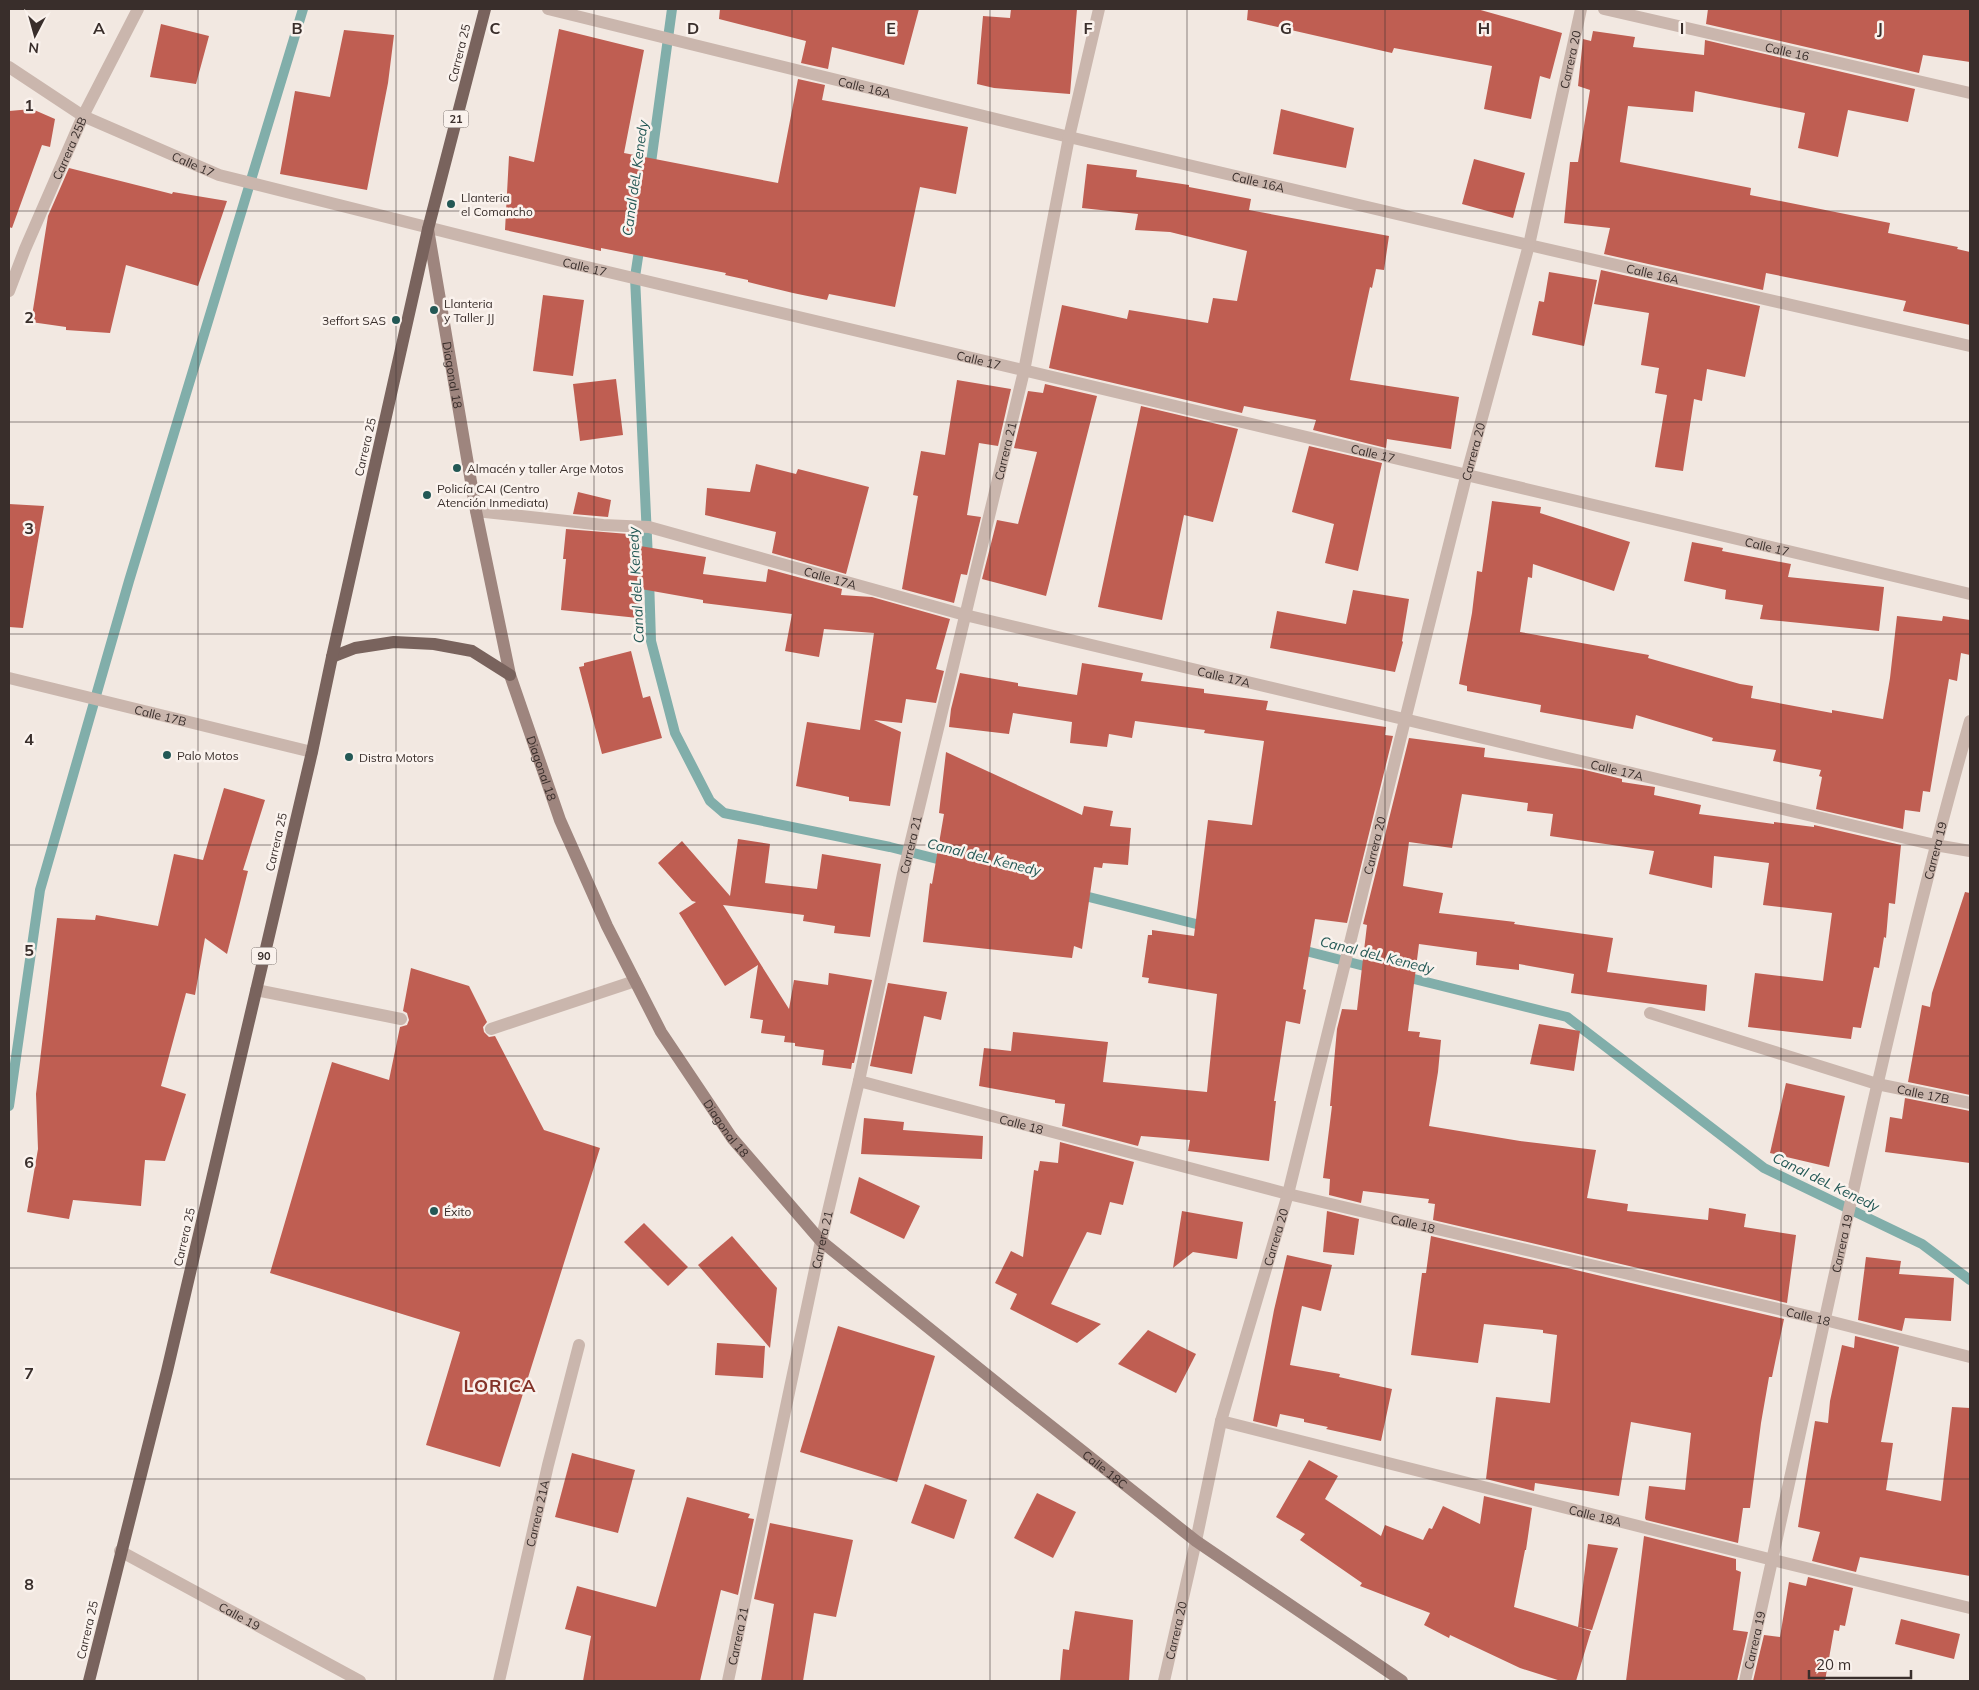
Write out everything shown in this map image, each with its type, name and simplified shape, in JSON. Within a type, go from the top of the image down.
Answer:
[{"type":"main road","name":"Carrera 25","points":[[89,1681],[166,1371],[312,752],[428,228],[485,9]]},
{"type":"main road","name":"Diagonal 18","points":[[428,228],[476,511],[510,675],[560,820],[607,926],[661,1032],[732,1138],[821,1241]]},
{"type":"main road","points":[[332,657],[355,648],[394,642],[434,644],[472,651],[510,675]]},
{"type":"main road","name":"Calle 18C","points":[[821,1241],[1196,1541],[1402,1681]]},
{"type":"street","name":"Carrera 25B","points":[[9,291],[25,249],[83,116],[138,9]]},
{"type":"street","name":"Calle 16A","points":[[548,9],[1069,137],[1970,346]]},
{"type":"street","name":"Carrera 21","points":[[728,1681],[821,1241],[859,1081],[903,874],[1024,371],[1069,137],[1099,9]]},
{"type":"street","name":"Carrera 20","points":[[1164,1681],[1221,1421],[1288,1194],[1404,720],[1467,474],[1529,245],[1581,9]]},
{"type":"street","name":"Calle 16","points":[[1604,9],[1970,92]]},
{"type":"street","name":"Calle 17","points":[[9,67],[83,116],[219,175],[570,263],[1970,594]]},
{"type":"street","name":"Calle 17A","points":[[476,511],[603,525],[649,527],[684,535],[965,615],[1935,845],[1970,851]]},
{"type":"street","name":"Calle 17B","points":[[9,678],[68,694],[312,752]]},
{"type":"street","name":"Carrera 19","points":[[1745,1681],[1876,1084],[1935,845],[1970,721]]},
{"type":"street","points":[[491,1029],[635,981]]},
{"type":"street","points":[[256,990],[401,1019]]},
{"type":"street","name":"Calle 17B","points":[[1650,1012],[1876,1084],[1970,1103]]},
{"type":"street","name":"Calle 18","points":[[859,1081],[1288,1194],[1825,1320],[1970,1358]]},
{"type":"street","name":"Carrera 21A","points":[[499,1681],[548,1465],[579,1345]]},
{"type":"street","name":"Calle 18A","points":[[1221,1421],[1970,1608]]},
{"type":"street","name":"Calle 19","points":[[120,1551],[360,1681]]},
{"type":"building","points":[[720,9],[919,9],[904,65],[832,47],[828,69],[801,63],[806,41],[719,19]]},
{"type":"building","points":[[1011,9],[1077,9],[1070,94],[994,88],[977,84],[983,16],[1010,18]]},
{"type":"building","points":[[1248,9],[1477,9],[1562,33],[1550,79],[1540,76],[1531,119],[1484,109],[1492,66],[1394,48],[1392,53],[1247,20]]},
{"type":"building","points":[[1708,9],[1970,9],[1970,62],[1923,55],[1919,73],[1706,24]]},
{"type":"building","points":[[161,24],[209,36],[196,84],[150,77]]},
{"type":"building","points":[[559,29],[644,50],[624,153],[778,183],[798,79],[825,85],[822,100],[968,127],[956,194],[920,187],[895,307],[829,294],[827,300],[748,282],[748,280],[725,275],[726,273],[601,248],[601,251],[505,230],[509,156],[534,162]]},
{"type":"building","points":[[344,30],[394,35],[388,83],[367,190],[280,174],[295,91],[330,97]]},
{"type":"building","points":[[1593,31],[1635,37],[1633,47],[1704,55],[1705,40],[1915,89],[1908,122],[1848,110],[1838,157],[1798,148],[1805,113],[1695,91],[1693,112],[1628,106],[1620,162],[1751,188],[1750,195],[1890,223],[1888,233],[1958,247],[1957,249],[1970,252],[1970,325],[1903,311],[1906,301],[1766,273],[1763,290],[1604,254],[1610,228],[1564,223],[1570,162],[1578,162],[1590,90],[1578,86],[1583,39],[1591,41]]},
{"type":"building","points":[[32,109],[55,119],[50,147],[42,145],[12,228],[9,227],[9,111]]},
{"type":"building","points":[[1281,109],[1354,128],[1346,168],[1273,154]]},
{"type":"building","points":[[1474,159],[1525,173],[1513,218],[1462,204]]},
{"type":"building","points":[[1087,164],[1137,170],[1136,177],[1189,185],[1189,187],[1251,199],[1249,210],[1389,236],[1384,270],[1376,269],[1372,288],[1370,287],[1350,380],[1459,397],[1451,449],[1387,439],[1386,448],[1313,430],[1316,420],[1244,406],[1242,413],[1049,368],[1062,305],[1127,319],[1129,310],[1208,323],[1213,298],[1237,301],[1247,251],[1170,232],[1135,230],[1138,214],[1082,208]]},
{"type":"building","points":[[69,168],[172,194],[173,192],[227,201],[198,286],[126,265],[110,333],[66,330],[66,327],[31,322],[48,216]]},
{"type":"building","points":[[1601,270],[1760,306],[1745,377],[1707,369],[1702,401],[1694,399],[1683,471],[1655,467],[1667,395],[1655,393],[1659,368],[1641,365],[1649,313],[1594,304]]},
{"type":"building","points":[[1549,272],[1597,280],[1584,346],[1532,335],[1539,301],[1544,302]]},
{"type":"building","points":[[543,295],[584,300],[573,376],[533,371]]},
{"type":"building","points":[[616,379],[623,435],[580,441],[573,384]]},
{"type":"building","points":[[957,380],[1011,389],[998,446],[979,443],[967,515],[981,517],[967,575],[961,574],[954,603],[902,589],[918,496],[913,495],[921,451],[945,455]]},
{"type":"building","points":[[1045,384],[1097,396],[1046,596],[982,579],[997,520],[1018,524],[1037,452],[1014,448],[1028,391],[1043,393]]},
{"type":"building","points":[[1141,406],[1238,429],[1213,522],[1184,515],[1162,620],[1098,607]]},
{"type":"building","points":[[1309,446],[1382,463],[1358,571],[1325,563],[1334,524],[1292,512]]},
{"type":"building","points":[[756,464],[796,474],[798,469],[869,487],[846,574],[772,553],[776,532],[705,515],[707,488],[750,492]]},
{"type":"building","points":[[578,492],[611,500],[608,517],[573,514]]},
{"type":"building","points":[[1492,501],[1541,507],[1540,513],[1630,542],[1614,591],[1533,564],[1532,578],[1528,577],[1520,632],[1649,655],[1648,658],[1753,686],[1751,698],[1832,713],[1832,710],[1883,719],[1897,616],[1942,621],[1943,616],[1970,620],[1970,655],[1961,653],[1957,681],[1949,679],[1930,792],[1923,791],[1920,812],[1905,810],[1903,829],[1816,809],[1822,777],[1819,776],[1821,770],[1773,761],[1776,750],[1712,741],[1713,738],[1636,715],[1633,729],[1540,712],[1541,705],[1467,691],[1467,686],[1459,684],[1472,613],[1477,571],[1482,572]]},
{"type":"building","points":[[9,504],[44,506],[23,628],[9,627]]},
{"type":"building","points":[[566,529],[641,535],[640,546],[706,557],[703,574],[766,582],[768,569],[842,589],[841,595],[872,597],[950,619],[936,669],[944,671],[936,703],[906,699],[902,723],[874,720],[901,732],[890,806],[849,801],[849,797],[796,786],[807,722],[860,730],[874,633],[824,629],[819,657],[785,651],[792,614],[703,603],[703,600],[641,589],[638,618],[561,610],[566,559],[563,559]]},
{"type":"building","points":[[1692,542],[1723,548],[1722,551],[1791,564],[1788,577],[1884,587],[1879,631],[1760,619],[1763,605],[1725,599],[1726,590],[1684,581]]},
{"type":"building","points":[[1353,590],[1409,599],[1403,642],[1395,672],[1270,648],[1277,611],[1346,624]]},
{"type":"building","points":[[631,651],[643,698],[650,696],[662,738],[602,754],[579,667],[584,666],[584,663]]},
{"type":"building","points":[[1082,663],[1143,673],[1141,681],[1204,689],[1204,693],[1268,701],[1266,710],[1386,727],[1385,735],[1393,736],[1347,923],[1315,919],[1303,989],[1306,990],[1300,1024],[1286,1021],[1274,1101],[1276,1101],[1269,1161],[1188,1151],[1190,1140],[1141,1136],[1138,1146],[1062,1126],[1065,1104],[1055,1103],[1055,1100],[979,1086],[984,1048],[1011,1051],[1013,1032],[1108,1042],[1103,1082],[1207,1092],[1217,994],[1148,983],[1149,978],[1142,977],[1148,935],[1152,935],[1152,930],[1194,936],[1208,820],[1252,825],[1264,741],[1204,733],[1205,730],[1135,721],[1132,738],[1109,734],[1107,747],[1070,743],[1072,722],[1013,713],[1009,734],[949,727],[951,709],[960,673],[1018,683],[1018,686],[1077,695]]},
{"type":"building","points":[[1409,738],[1485,748],[1484,757],[1581,769],[1622,779],[1622,782],[1655,787],[1654,795],[1701,805],[1699,814],[1774,824],[1774,822],[1814,827],[1814,825],[1901,845],[1895,904],[1889,903],[1886,938],[1884,937],[1879,968],[1874,967],[1861,1028],[1853,1027],[1851,1039],[1748,1027],[1755,973],[1823,981],[1832,913],[1763,905],[1769,863],[1714,856],[1712,888],[1649,874],[1654,851],[1550,836],[1553,814],[1527,811],[1528,803],[1462,794],[1452,848],[1409,842],[1403,886],[1443,893],[1439,913],[1515,922],[1514,924],[1613,938],[1607,972],[1707,985],[1705,1011],[1571,993],[1574,974],[1519,964],[1519,970],[1476,965],[1477,952],[1419,944],[1408,1031],[1420,1032],[1419,1037],[1441,1040],[1429,1126],[1520,1141],[1596,1150],[1587,1198],[1628,1204],[1627,1211],[1708,1220],[1709,1208],[1746,1214],[1744,1227],[1796,1235],[1787,1303],[1433,1220],[1435,1204],[1428,1203],[1429,1199],[1363,1191],[1361,1203],[1329,1195],[1330,1179],[1323,1178],[1332,1106],[1330,1106],[1337,1029],[1342,1009],[1357,1010],[1367,925],[1363,924]]},
{"type":"building","points":[[946,752],[1082,815],[1084,806],[1113,811],[1110,826],[1131,828],[1128,865],[1103,863],[1102,868],[1094,867],[1082,949],[1074,946],[1072,958],[923,942],[930,883],[932,884],[944,814],[939,813]]},
{"type":"building","points":[[224,788],[265,800],[243,870],[248,871],[227,954],[205,938],[195,995],[186,993],[161,1086],[186,1094],[165,1161],[145,1160],[141,1206],[73,1200],[69,1219],[27,1212],[38,1149],[36,1094],[57,918],[95,920],[96,915],[158,926],[174,854],[203,860]]},
{"type":"building","points":[[738,839],[770,844],[765,883],[817,889],[822,854],[881,864],[870,937],[834,933],[835,926],[803,921],[804,915],[723,905],[789,1009],[794,980],[828,985],[829,973],[872,980],[854,1063],[852,1063],[851,1069],[822,1065],[824,1050],[795,1046],[795,1043],[784,1042],[785,1036],[761,1033],[763,1020],[750,1018],[758,965],[725,986],[679,913],[696,902],[692,901],[658,863],[682,841],[730,896]]},
{"type":"building","points":[[1965,892],[1970,893],[1970,1095],[1908,1082],[1922,1005],[1930,1007],[1932,993]]},
{"type":"building","name":"Éxito","points":[[411,968],[469,986],[487,1022],[483,1027],[484,1032],[489,1037],[495,1036],[544,1130],[600,1148],[500,1467],[426,1445],[460,1332],[270,1273],[332,1062],[389,1080],[400,1027],[407,1025],[409,1020],[407,1013],[403,1011]]},
{"type":"building","points":[[888,983],[947,992],[941,1020],[924,1016],[912,1074],[870,1066]]},
{"type":"building","points":[[1539,1024],[1580,1031],[1574,1071],[1530,1064]]},
{"type":"building","points":[[1786,1083],[1845,1096],[1829,1167],[1770,1153]]},
{"type":"building","points":[[1905,1098],[1970,1111],[1970,1163],[1885,1152],[1890,1117],[1902,1119]]},
{"type":"building","points":[[864,1118],[904,1122],[903,1130],[983,1136],[982,1159],[861,1154]]},
{"type":"building","points":[[1060,1142],[1134,1162],[1123,1205],[1110,1202],[1101,1235],[1087,1232],[1051,1304],[1101,1324],[1077,1343],[1010,1309],[1017,1294],[995,1283],[1011,1251],[1023,1257],[1034,1170],[1038,1171],[1040,1161],[1058,1163]]},
{"type":"building","points":[[859,1177],[920,1206],[904,1239],[850,1213]]},
{"type":"building","points":[[1182,1211],[1243,1222],[1237,1259],[1193,1252],[1173,1268]]},
{"type":"building","points":[[1327,1211],[1359,1219],[1354,1255],[1323,1252]]},
{"type":"building","points":[[644,1223],[688,1267],[668,1286],[624,1242]]},
{"type":"building","points":[[732,1236],[777,1288],[770,1348],[698,1265]]},
{"type":"building","points":[[1431,1236],[1784,1319],[1772,1377],[1769,1377],[1750,1508],[1743,1508],[1738,1543],[1646,1520],[1645,1518],[1649,1486],[1685,1490],[1691,1433],[1631,1422],[1619,1496],[1535,1483],[1534,1491],[1486,1479],[1496,1397],[1550,1403],[1557,1335],[1543,1333],[1543,1330],[1484,1324],[1478,1363],[1411,1355],[1422,1273],[1426,1273]]},
{"type":"building","points":[[1287,1255],[1332,1265],[1321,1311],[1302,1306],[1290,1365],[1340,1374],[1339,1377],[1392,1389],[1381,1441],[1326,1429],[1328,1427],[1280,1414],[1277,1427],[1253,1421],[1274,1310]]},
{"type":"building","points":[[1866,1257],[1901,1261],[1899,1274],[1954,1278],[1951,1321],[1905,1318],[1902,1331],[1858,1320]]},
{"type":"building","points":[[838,1326],[935,1356],[897,1482],[800,1452]]},
{"type":"building","points":[[1148,1330],[1196,1354],[1176,1393],[1118,1364]]},
{"type":"building","points":[[1855,1336],[1899,1347],[1881,1442],[1893,1443],[1886,1490],[1941,1501],[1952,1407],[1970,1408],[1970,1576],[1860,1557],[1856,1572],[1812,1561],[1820,1532],[1798,1527],[1815,1421],[1828,1423],[1830,1401],[1842,1345],[1854,1348]]},
{"type":"building","points":[[717,1343],[765,1346],[763,1378],[715,1375]]},
{"type":"building","points":[[572,1453],[635,1470],[618,1533],[555,1517]]},
{"type":"building","points":[[1309,1460],[1338,1476],[1325,1499],[1381,1536],[1385,1525],[1423,1540],[1429,1528],[1432,1529],[1443,1506],[1480,1524],[1484,1496],[1532,1508],[1526,1550],[1514,1607],[1591,1631],[1576,1681],[1561,1681],[1520,1668],[1450,1635],[1449,1638],[1424,1625],[1430,1613],[1360,1586],[1362,1583],[1300,1540],[1305,1534],[1276,1517]]},
{"type":"building","points":[[925,1484],[967,1500],[954,1539],[911,1523]]},
{"type":"building","points":[[1037,1493],[1076,1512],[1053,1558],[1014,1538]]},
{"type":"building","points":[[687,1497],[750,1514],[748,1518],[754,1519],[738,1595],[721,1590],[700,1681],[583,1681],[591,1636],[565,1629],[577,1586],[656,1607]]},
{"type":"building","points":[[770,1523],[853,1540],[836,1617],[814,1613],[803,1681],[761,1681],[774,1604],[754,1599]]},
{"type":"building","points":[[1644,1536],[1736,1559],[1736,1570],[1741,1572],[1733,1630],[1748,1632],[1737,1681],[1626,1681]]},
{"type":"building","points":[[1588,1544],[1618,1548],[1592,1630],[1578,1627]]},
{"type":"building","points":[[1808,1577],[1853,1588],[1845,1626],[1840,1625],[1839,1631],[1834,1630],[1825,1681],[1753,1681],[1764,1635],[1780,1637],[1789,1582],[1806,1586]]},
{"type":"building","points":[[1075,1611],[1133,1620],[1129,1681],[1060,1681],[1063,1649],[1069,1650]]},
{"type":"building","points":[[1901,1619],[1960,1634],[1954,1659],[1895,1644]]},
{"type":"waterway","points":[[9,1106],[40,890],[129,581],[303,9]]},
{"type":"waterway","name":"Canal deL Kenedy","points":[[650,170],[672,9]]},
{"type":"waterway","name":"Canal deL Kenedy","points":[[640,244],[635,277],[648,559]]},
{"type":"waterway","name":"Canal deL Kenedy","points":[[649,578],[651,641],[675,733],[710,801],[724,813],[890,847],[949,862]]},
{"type":"waterway","name":"Canal deL Kenedy","points":[[1077,894],[1208,927]]},
{"type":"waterway","name":"Canal deL Kenedy","points":[[1298,949],[1376,969]]},
{"type":"waterway","name":"Canal deL Kenedy","points":[[1402,976],[1567,1017],[1764,1168],[1922,1244],[1970,1280]]},
{"type":"place","name":"Llanteria el Comancho","points":[[451,204]]},
{"type":"place","name":"Llanteria y Taller JJ","points":[[434,310]]},
{"type":"place","name":"3effort SAS","points":[[396,320]]},
{"type":"place","name":"Almacén y taller Arge Motos","points":[[457,468]]},
{"type":"place","name":"Policía CAI (Centro Atención Inmediata)","points":[[427,495]]},
{"type":"place","name":"Palo Motos","points":[[167,755]]},
{"type":"place","name":"Distra Motors","points":[[349,757]]},
{"type":"place","name":"Éxito","points":[[434,1211]]},
{"type":"district","name":"LORICA","points":[[500,1385]]}]
